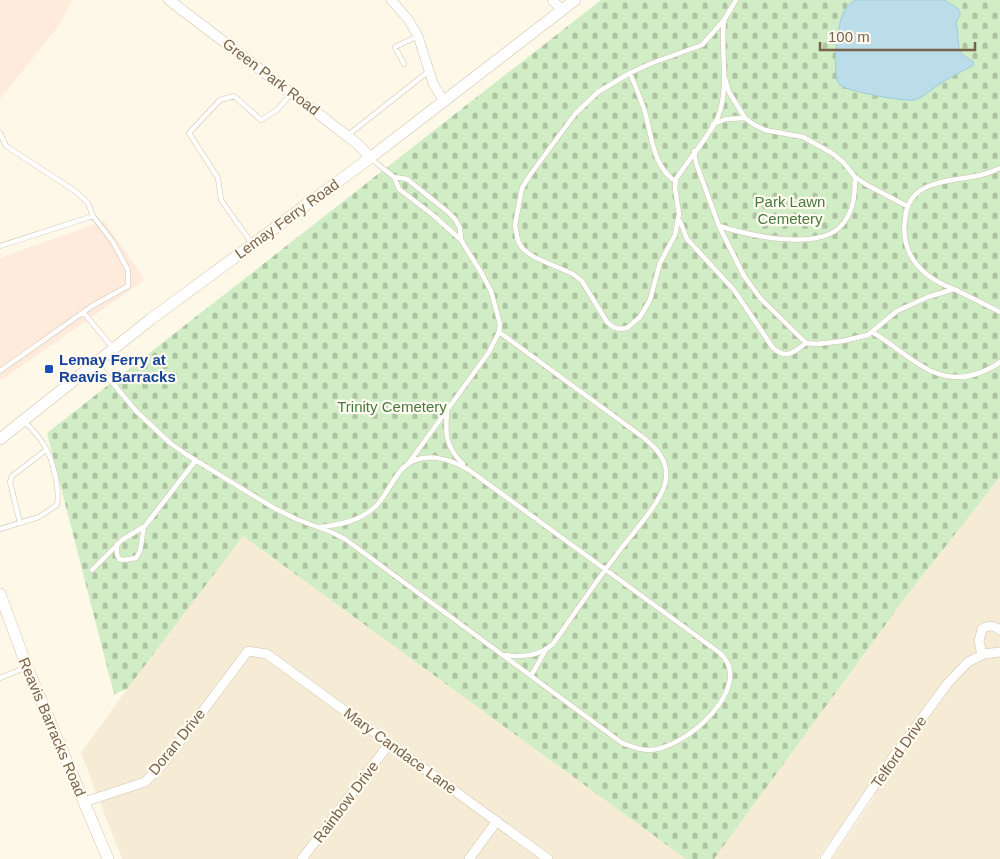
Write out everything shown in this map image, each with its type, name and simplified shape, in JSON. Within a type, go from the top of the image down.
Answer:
[{"type":"main road","name":"Lemay Ferry Road","points":[[2,435],[24,420],[113,348],[370,158],[576,0]]},
{"type":"main road","name":"Reavis Barracks Road","points":[[0,594],[27,667],[108,859]]},
{"type":"street","name":"Green Park Road","points":[[170,0],[360,146],[370,158]]},
{"type":"street","points":[[391,0],[408,19],[418,36],[429,71],[444,102]]},
{"type":"street","points":[[552,0],[562,10]]},
{"type":"street","points":[[982,655],[979,641],[982,629],[986,626],[995,626],[1000,630]]},
{"type":"street","name":"Mary Candace Lane","points":[[248,651],[267,654],[548,859]]},
{"type":"street","name":"Doran Drive","points":[[84,802],[145,782],[163,764],[248,651]]},
{"type":"street","name":"Telford Drive","points":[[825,859],[892,759],[948,683],[968,662],[982,655],[1000,652]]},
{"type":"street","name":"Rainbow Drive","points":[[302,859],[389,744]]},
{"type":"street","points":[[469,859],[497,821]]},
{"type":"lane","points":[[678,217],[675,235],[660,264],[650,300],[640,318],[627,328],[620,329],[613,327],[607,322],[582,281],[573,274],[534,257],[524,249],[518,241],[515,225],[522,188],[576,114],[587,102],[598,92],[630,73],[702,45],[724,20],[736,0]]},
{"type":"lane","points":[[724,20],[722,50],[724,74],[729,92],[745,118],[765,130],[804,137],[818,144],[843,162],[856,177],[878,192],[907,206]]},
{"type":"lane","points":[[404,64],[395,47],[418,36]]},
{"type":"lane","points":[[346,136],[429,71]]},
{"type":"lane","points":[[630,73],[644,108],[660,165],[668,177],[676,182]]},
{"type":"lane","points":[[724,74],[718,118],[680,172],[676,182],[678,217],[687,238],[734,290],[773,348],[779,352],[789,354],[795,352],[806,343]]},
{"type":"lane","points":[[252,244],[221,200],[218,178],[189,133],[220,100],[234,96],[261,120],[278,110],[292,93]]},
{"type":"lane","points":[[713,124],[726,118],[745,118]]},
{"type":"lane","points":[[0,132],[6,146],[75,191],[88,203],[93,216],[113,242],[128,270],[128,286],[83,312],[0,371]]},
{"type":"lane","points":[[694,152],[696,163],[719,226],[736,261],[752,288],[773,312],[806,343],[817,344],[856,339],[872,332],[897,311],[928,297],[954,289]]},
{"type":"lane","points":[[319,527],[349,522],[377,505],[489,352],[499,332],[498,315],[491,290],[462,240],[399,189],[394,177],[370,158]]},
{"type":"lane","points":[[1000,168],[979,175],[927,186],[914,194],[907,206],[904,226],[908,250],[919,267],[930,277],[1000,312]]},
{"type":"lane","points":[[394,177],[407,179],[455,218],[460,228],[462,240]]},
{"type":"lane","points":[[719,226],[770,238],[801,239],[815,238],[828,234],[838,229],[850,212],[854,200],[856,177]]},
{"type":"lane","points":[[0,246],[93,216]]},
{"type":"lane","points":[[83,312],[113,348]]},
{"type":"lane","points":[[499,332],[644,438],[663,458],[666,471],[665,484],[659,498],[553,644],[546,650],[531,676]]},
{"type":"lane","points":[[872,332],[930,372],[942,376],[958,378],[970,376],[985,371],[1000,362]]},
{"type":"lane","points":[[96,363],[136,411],[170,443],[274,508],[296,520],[319,527],[345,539],[622,743],[649,750],[681,740],[698,728],[724,697],[730,676],[727,660],[470,470],[454,461],[441,457],[426,458],[407,465]]},
{"type":"lane","points":[[447,411],[446,430],[450,450],[470,470]]},
{"type":"lane","points":[[0,529],[39,516],[57,505],[59,497],[56,477],[45,446],[24,420]]},
{"type":"lane","points":[[20,522],[10,482],[12,476],[46,450]]},
{"type":"lane","points":[[92,570],[117,544],[145,526],[196,460]]},
{"type":"lane","points":[[117,544],[119,559],[136,558],[140,551],[145,526]]},
{"type":"lane","points":[[502,654],[528,655],[546,650]]},
{"type":"lane","points":[[0,678],[27,667]]},
{"type":"shaded area","points":[[0,0],[72,0],[60,24],[0,99]]},
{"type":"shaded area","points":[[104,221],[145,280],[0,381],[0,258]]},
{"type":"shaded area","points":[[1000,477],[1000,859],[832,859],[875,796],[867,789],[818,859],[714,859],[908,594]]},
{"type":"shaded area","points":[[243,536],[686,859],[122,859],[81,753]]},
{"type":"green space","points":[[601,0],[1000,0],[1000,477],[908,594],[714,859],[686,859],[243,536],[127,689],[114,694],[47,433]]},
{"type":"water","points":[[855,0],[944,0],[960,11],[956,22],[959,49],[974,65],[914,100],[876,95],[840,85],[837,80],[835,62],[839,29],[845,10]]},
{"type":"place","name":"Lemay Ferry at Reavis Barracks","points":[[49,369]]},
{"type":"park label","name":"Park Lawn Cemetery","points":[[790,210]]},
{"type":"park label","name":"Trinity Cemetery","points":[[392,407]]}]
